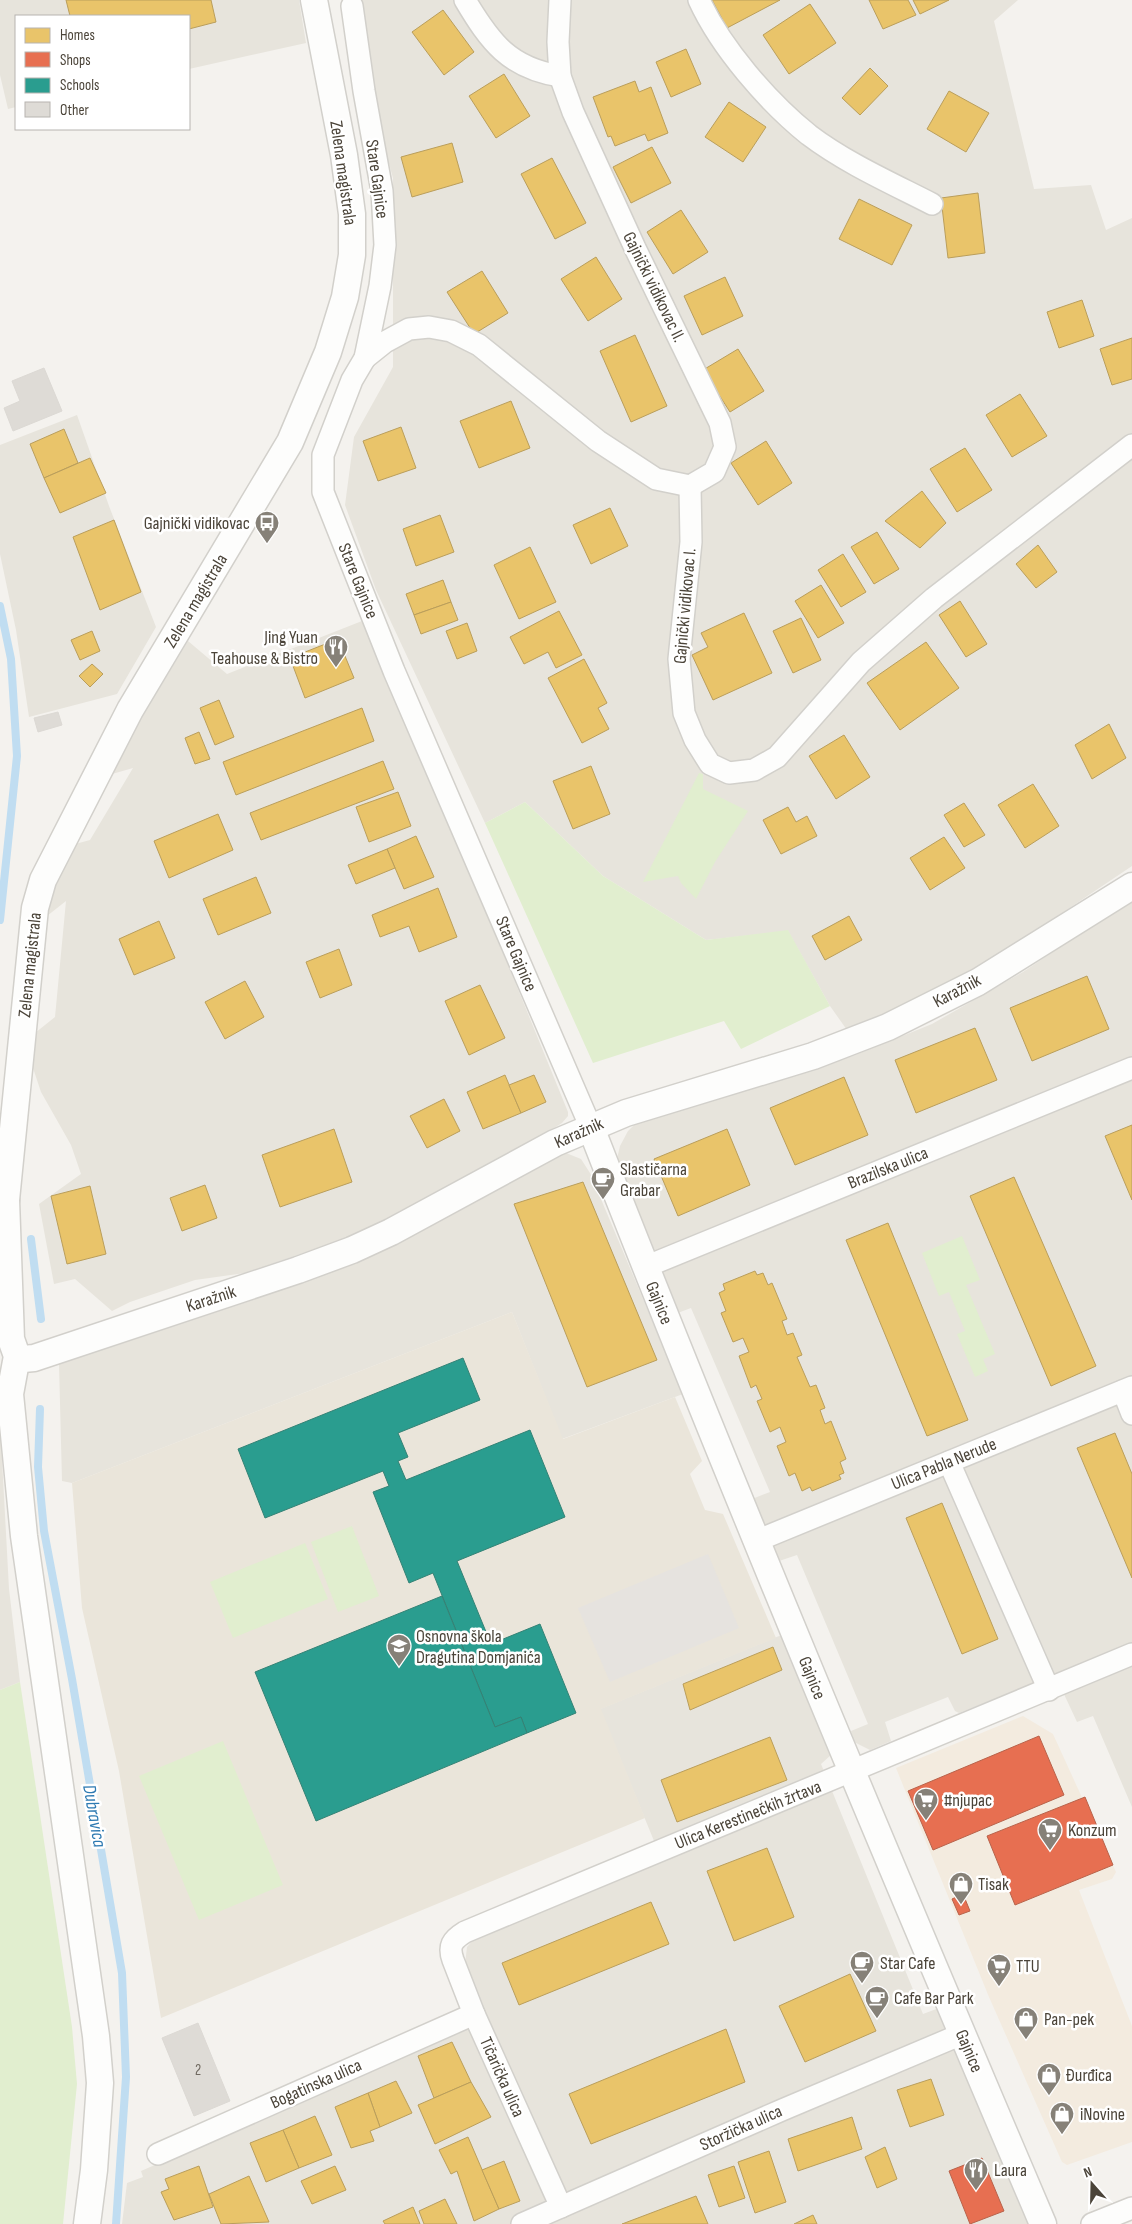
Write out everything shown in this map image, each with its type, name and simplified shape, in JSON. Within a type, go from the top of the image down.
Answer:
[{"type":"street","name":"Zelena magistrala","points":[[3,1190],[9,1068],[35,908],[43,880],[130,710],[290,442],[328,352],[345,297],[352,255],[352,214],[344,155],[314,0]]},
{"type":"street","points":[[465,0],[481,26],[505,53],[524,66],[539,72],[560,76]]},
{"type":"street","name":"Gajnički vidikovac II.","points":[[560,0],[558,42],[560,76],[573,112],[635,248],[720,423],[725,447],[714,472],[690,486]]},
{"type":"street","points":[[699,0],[709,22],[731,53],[774,102],[809,135],[861,168],[932,204]]},
{"type":"street","name":"Stare Gajnice","points":[[352,6],[364,91],[382,191],[385,245],[380,286],[365,358],[352,380],[323,455],[323,492],[422,736],[591,1128]]},
{"type":"street","points":[[365,358],[385,342],[409,330],[429,328],[451,331],[479,345],[598,441],[656,478],[690,486]]},
{"type":"street","name":"Gajnički vidikovac I.","points":[[690,486],[691,542],[679,659],[684,713],[695,740],[710,764],[729,772],[754,770],[777,757],[861,662],[934,598],[1132,444]]},
{"type":"street","name":"Karažnik","points":[[10,1374],[24,1359],[34,1358],[298,1270],[352,1250],[391,1232],[555,1143],[591,1128],[655,1103],[813,1056],[888,1027],[978,982],[1132,886]]},
{"type":"street","name":"Brazilska ulica","points":[[645,1268],[1132,1068]]},
{"type":"street","name":"Gajnice","points":[[591,1128],[645,1268],[851,1772],[1043,2224]]},
{"type":"street","points":[[3,1190],[11,1339],[10,1394],[13,1439],[38,1643],[90,1981],[97,2046],[100,2083],[94,2170],[87,2224]]},
{"type":"street","points":[[1127,1389],[1132,1414]]},
{"type":"street","name":"Ulica Pabla Nerude","points":[[756,1541],[1127,1389]]},
{"type":"street","points":[[949,1462],[1049,1690]]},
{"type":"street","name":"Ulica Kerestinečkih žrtava","points":[[451,1944],[464,1932],[1132,1654]]},
{"type":"street","name":"Tičarička ulica","points":[[451,1944],[452,1960],[474,2014],[561,2207]]},
{"type":"street","name":"Bogatinska ulica","points":[[158,2154],[474,2014]]},
{"type":"street","name":"Storžička ulica","points":[[522,2224],[782,2110],[962,2034]]},
{"type":"street","points":[[1092,2224],[1132,2208]]},
{"type":"shaded area","points":[[0,0],[299,0],[306,43],[190,69],[190,15],[15,15],[15,107],[8,109],[0,75]]},
{"type":"shaded area","points":[[343,0],[1018,0],[994,21],[1034,189],[1091,185],[1106,230],[1132,218],[1132,866],[979,969],[884,1015],[847,1030],[830,1006],[788,931],[706,940],[603,876],[525,802],[485,823],[376,590],[345,505],[354,437],[393,367],[393,178]]},
{"type":"shaded area","points":[[77,415],[109,506],[156,627],[117,694],[29,717],[16,630],[0,554],[0,445]]},
{"type":"shaded area","points":[[362,621],[513,977],[568,1116],[562,1123],[536,1139],[427,1199],[355,1235],[245,1273],[195,1280],[130,1302],[112,1311],[75,1279],[54,1284],[39,1204],[81,1174],[71,1145],[41,1092],[30,1059],[35,1033],[55,1017],[66,901],[47,916],[46,914],[68,846],[90,840],[133,768],[112,774],[110,770],[188,641],[227,674]]},
{"type":"shaded area","points":[[1132,899],[1132,1807],[1093,1716],[1077,1722],[1055,1675],[959,1713],[955,1711],[948,1697],[885,1722],[891,1741],[870,1750],[854,1742],[851,1731],[868,1724],[797,1555],[779,1561],[752,1499],[770,1492],[691,1308],[675,1314],[616,1163],[620,1146],[628,1131],[637,1122],[853,1056],[932,1024],[1023,972]]},
{"type":"shaded area","points":[[566,1153],[581,1159],[590,1173],[683,1394],[562,1439],[512,1312],[72,1483],[62,1481],[59,1364],[248,1298]]},
{"type":"shaded area","name":"Osnovna škola Dragutina Domjanića","points":[[512,1312],[563,1439],[675,1397],[702,1461],[690,1474],[705,1510],[723,1514],[776,1638],[601,1709],[645,1818],[161,2018],[119,1771],[82,1608],[72,1483]]},
{"type":"shaded area","points":[[0,1422],[9,1589],[20,1682],[0,1690]]},
{"type":"shaded area","points":[[708,1554],[739,1628],[610,1682],[578,1608]]},
{"type":"shaded area","points":[[784,1634],[832,1749],[831,1755],[821,1764],[923,2014],[939,2008],[1029,2224],[122,2224],[127,2183],[143,2177],[141,2171],[489,2020],[465,1964],[467,1947],[474,1939],[661,1858],[600,1709]]},
{"type":"shaded area","points":[[1023,1716],[1053,1734],[1116,1872],[1112,1879],[1079,1890],[1132,2026],[1132,2142],[1067,2165],[1062,2162],[989,1997],[896,1768]]},
{"type":"green space","points":[[699,773],[703,774],[703,789],[748,811],[715,862],[696,899],[681,883],[678,876],[643,882]]},
{"type":"green space","points":[[525,802],[603,876],[706,940],[788,930],[830,1006],[741,1049],[724,1021],[593,1063],[485,823]]},
{"type":"green space","points":[[962,1236],[980,1280],[966,1285],[995,1354],[983,1359],[988,1371],[975,1377],[957,1334],[965,1331],[949,1292],[939,1296],[922,1253]]},
{"type":"green space","points":[[352,1526],[379,1596],[338,1612],[311,1542]]},
{"type":"green space","points":[[305,1543],[328,1599],[233,1638],[210,1582]]},
{"type":"green space","points":[[20,1682],[72,2027],[77,2084],[63,2224],[0,2224],[0,1690]]},
{"type":"green space","points":[[223,1741],[283,1885],[199,1920],[139,1776]]},
{"type":"building: Homes","points":[[66,0],[211,0],[216,22],[190,29],[190,15],[70,15]]},
{"type":"building: Homes","points":[[712,0],[780,0],[727,28]]},
{"type":"building: Homes","points":[[869,0],[908,0],[916,15],[883,29]]},
{"type":"building: Homes","points":[[913,0],[949,0],[920,14]]},
{"type":"building: Homes","points":[[810,4],[836,43],[789,74],[763,35]]},
{"type":"building: Homes","points":[[443,10],[474,52],[444,75],[412,32]]},
{"type":"building: Homes","points":[[686,49],[701,84],[671,97],[656,62]]},
{"type":"building: Homes","points":[[870,68],[888,86],[860,115],[842,98]]},
{"type":"building: Homes","points":[[504,74],[530,116],[496,138],[469,96]]},
{"type":"building: Homes","points":[[635,81],[639,92],[651,87],[668,133],[648,141],[645,134],[615,146],[611,136],[608,137],[593,97]]},
{"type":"building: Homes","points":[[949,91],[989,113],[966,152],[927,129]]},
{"type":"building: Homes","points":[[729,102],[766,127],[743,162],[705,137]]},
{"type":"building: Homes","points":[[452,143],[463,182],[412,197],[401,157]]},
{"type":"building: Homes","points":[[652,147],[671,183],[631,203],[613,167]]},
{"type":"building: Homes","points":[[552,158],[586,223],[555,239],[521,174]]},
{"type":"building: Homes","points":[[978,193],[985,253],[948,258],[941,198]]},
{"type":"building: Homes","points":[[859,199],[912,225],[892,265],[839,239]]},
{"type":"building: Homes","points":[[681,210],[708,252],[673,274],[647,232]]},
{"type":"building: Homes","points":[[596,257],[622,299],[588,321],[561,279]]},
{"type":"building: Homes","points":[[482,271],[508,313],[474,334],[447,292]]},
{"type":"building: Homes","points":[[725,277],[743,316],[702,335],[684,296]]},
{"type":"building: Homes","points":[[1082,300],[1094,336],[1059,348],[1047,312]]},
{"type":"building: Homes","points":[[635,335],[667,406],[631,422],[600,351]]},
{"type":"building: Homes","points":[[1132,338],[1132,379],[1112,385],[1100,349]]},
{"type":"building: Homes","points":[[738,349],[764,391],[730,412],[703,370]]},
{"type":"building: Homes","points":[[1020,394],[1047,436],[1012,457],[986,415]]},
{"type":"building: Homes","points":[[511,401],[530,448],[479,468],[460,421]]},
{"type":"building: Homes","points":[[401,427],[416,468],[378,481],[363,441]]},
{"type":"building: Homes","points":[[64,429],[78,463],[44,478],[30,444]]},
{"type":"building: Homes","points":[[766,441],[792,483],[758,505],[731,463]]},
{"type":"building: Homes","points":[[965,448],[992,490],[957,512],[930,469]]},
{"type":"building: Homes","points":[[90,458],[106,493],[60,513],[44,478]]},
{"type":"building: Homes","points":[[922,491],[946,523],[920,548],[885,521]]},
{"type":"building: Homes","points":[[610,508],[628,546],[591,564],[573,525]]},
{"type":"building: Homes","points":[[440,515],[454,552],[416,566],[403,529]]},
{"type":"building: Homes","points":[[114,520],[141,592],[100,610],[73,537]]},
{"type":"building: Homes","points":[[877,532],[899,569],[874,584],[851,547]]},
{"type":"building: Homes","points":[[1038,545],[1057,572],[1036,588],[1016,564]]},
{"type":"building: Homes","points":[[530,547],[556,602],[519,619],[494,565]]},
{"type":"building: Homes","points":[[843,554],[866,592],[841,607],[818,570]]},
{"type":"building: Homes","points":[[443,580],[451,602],[414,615],[406,594]]},
{"type":"building: Homes","points":[[821,585],[844,623],[818,638],[795,601]]},
{"type":"building: Homes","points":[[960,601],[987,644],[966,657],[939,615]]},
{"type":"building: Homes","points":[[451,602],[458,620],[421,634],[414,615]]},
{"type":"building: Homes","points":[[559,611],[582,655],[556,668],[548,652],[524,664],[510,637]]},
{"type":"building: Homes","points":[[744,613],[772,673],[713,700],[692,655],[708,647],[701,633]]},
{"type":"building: Homes","points":[[801,618],[821,660],[793,673],[773,631]]},
{"type":"building: Homes","points":[[467,623],[477,651],[457,659],[446,631]]},
{"type":"building: Homes","points":[[92,631],[100,651],[80,660],[71,640]]},
{"type":"building: Homes","points":[[338,639],[354,678],[305,698],[290,658]]},
{"type":"building: Homes","points":[[926,642],[959,688],[900,730],[867,683]]},
{"type":"building: Homes","points":[[584,659],[607,703],[598,708],[609,729],[582,743],[548,678]]},
{"type":"building: Homes","points":[[92,664],[103,674],[90,687],[79,676]]},
{"type":"building: Homes","points":[[219,700],[234,737],[215,745],[200,708]]},
{"type":"building: Homes","points":[[362,708],[374,741],[236,795],[223,762]]},
{"type":"building: Homes","points":[[1109,724],[1126,758],[1092,779],[1075,745]]},
{"type":"building: Homes","points":[[199,732],[210,759],[195,764],[185,738]]},
{"type":"building: Homes","points":[[844,735],[870,777],[836,799],[809,756]]},
{"type":"building: Homes","points":[[383,761],[394,789],[261,840],[250,813]]},
{"type":"building: Homes","points":[[591,766],[610,814],[573,829],[553,781]]},
{"type":"building: Homes","points":[[1033,784],[1059,826],[1025,848],[998,805]]},
{"type":"building: Homes","points":[[398,792],[411,826],[369,842],[356,807]]},
{"type":"building: Homes","points":[[964,803],[985,835],[964,847],[944,815]]},
{"type":"building: Homes","points":[[788,807],[796,822],[807,816],[817,836],[781,854],[763,820]]},
{"type":"building: Homes","points":[[218,814],[233,850],[169,878],[154,841]]},
{"type":"building: Homes","points":[[416,836],[434,877],[404,889],[387,849]]},
{"type":"building: Homes","points":[[944,837],[965,868],[930,890],[910,858]]},
{"type":"building: Homes","points":[[387,849],[395,868],[356,884],[348,865]]},
{"type":"building: Homes","points":[[256,877],[271,913],[218,935],[203,899]]},
{"type":"building: Homes","points":[[438,888],[457,937],[419,952],[409,926],[380,937],[372,915]]},
{"type":"building: Homes","points":[[849,916],[862,940],[825,960],[812,936]]},
{"type":"building: Homes","points":[[159,921],[175,958],[134,975],[119,939]]},
{"type":"building: Homes","points":[[339,949],[352,985],[320,998],[306,962]]},
{"type":"building: Homes","points":[[1087,976],[1109,1029],[1032,1061],[1010,1008]]},
{"type":"building: Homes","points":[[245,981],[264,1017],[225,1039],[205,1002]]},
{"type":"building: Homes","points":[[480,985],[505,1038],[469,1055],[445,1001]]},
{"type":"building: Homes","points":[[975,1028],[997,1080],[916,1113],[895,1060]]},
{"type":"building: Homes","points":[[505,1075],[521,1113],[483,1129],[467,1092]]},
{"type":"building: Homes","points":[[534,1075],[546,1102],[521,1113],[509,1085]]},
{"type":"building: Homes","points":[[844,1077],[868,1135],[795,1165],[770,1108]]},
{"type":"building: Homes","points":[[444,1099],[460,1131],[427,1148],[410,1116]]},
{"type":"building: Homes","points":[[1132,1125],[1132,1200],[1105,1136]]},
{"type":"building: Homes","points":[[334,1129],[352,1182],[280,1207],[262,1155]]},
{"type":"building: Homes","points":[[727,1129],[750,1185],[678,1216],[654,1159]]},
{"type":"building: Homes","points":[[1014,1177],[1096,1366],[1051,1386],[970,1196]]},
{"type":"building: Homes","points":[[583,1182],[657,1360],[587,1387],[514,1204]]},
{"type":"building: Homes","points":[[205,1185],[217,1218],[182,1231],[170,1198]]},
{"type":"building: Homes","points":[[90,1186],[106,1254],[67,1264],[51,1196]]},
{"type":"building: Homes","points":[[888,1223],[968,1420],[927,1436],[846,1240]]},
{"type":"building: Homes","points":[[755,1271],[757,1275],[763,1273],[768,1285],[772,1283],[787,1319],[782,1321],[787,1335],[793,1333],[802,1355],[797,1357],[810,1387],[816,1385],[825,1408],[820,1410],[825,1424],[831,1421],[846,1459],[840,1462],[844,1473],[839,1475],[841,1479],[812,1491],[810,1487],[802,1491],[795,1473],[789,1476],[777,1446],[786,1442],[780,1427],[770,1432],[757,1401],[762,1399],[756,1385],[751,1388],[739,1356],[749,1352],[743,1338],[733,1342],[721,1313],[726,1311],[719,1293],[725,1290],[723,1284]]},
{"type":"building: Homes","points":[[1115,1433],[1132,1474],[1132,1578],[1077,1448]]},
{"type":"building: Homes","points":[[942,1503],[998,1639],[962,1654],[906,1518]]},
{"type":"building: Homes","points":[[773,1647],[782,1670],[690,1710],[683,1684]]},
{"type":"building: Homes","points":[[770,1737],[787,1780],[677,1822],[661,1780]]},
{"type":"building: Homes","points":[[767,1848],[794,1917],[734,1941],[707,1871]]},
{"type":"building: Homes","points":[[651,1902],[669,1944],[519,2005],[502,1963]]},
{"type":"building: Homes","points":[[850,1974],[876,2031],[805,2062],[779,2006]]},
{"type":"building: Homes","points":[[726,2029],[745,2082],[591,2144],[569,2094]]},
{"type":"building: Homes","points":[[452,2042],[471,2082],[434,2098],[418,2056]]},
{"type":"building: Homes","points":[[931,2079],[944,2115],[910,2127],[897,2090]]},
{"type":"building: Homes","points":[[396,2081],[412,2113],[380,2127],[368,2093]]},
{"type":"building: Homes","points":[[471,2082],[491,2117],[435,2144],[418,2105]]},
{"type":"building: Homes","points":[[368,2093],[380,2127],[370,2131],[374,2141],[351,2148],[335,2107]]},
{"type":"building: Homes","points":[[315,2116],[332,2155],[299,2168],[283,2130]]},
{"type":"building: Homes","points":[[852,2117],[862,2149],[798,2171],[788,2139]]},
{"type":"building: Homes","points":[[283,2130],[299,2168],[266,2182],[250,2143]]},
{"type":"building: Homes","points":[[468,2137],[499,2209],[474,2221],[457,2171],[451,2174],[439,2150]]},
{"type":"building: Homes","points":[[885,2147],[897,2179],[877,2188],[865,2157]]},
{"type":"building: Homes","points":[[769,2151],[786,2202],[755,2213],[738,2162]]},
{"type":"building: Homes","points":[[504,2161],[520,2201],[499,2209],[482,2170]]},
{"type":"building: Homes","points":[[199,2166],[213,2207],[174,2220],[161,2192],[169,2189],[165,2179]]},
{"type":"building: Homes","points":[[335,2166],[346,2190],[312,2204],[301,2181]]},
{"type":"building: Homes","points":[[734,2166],[745,2198],[719,2207],[708,2175]]},
{"type":"building: Homes","points":[[249,2176],[269,2222],[221,2224],[209,2194]]},
{"type":"building: Homes","points":[[696,2196],[708,2224],[622,2224]]},
{"type":"building: Homes","points":[[445,2199],[457,2224],[424,2224],[419,2211]]},
{"type":"building: Homes","points":[[413,2207],[420,2224],[385,2224],[383,2221]]},
{"type":"building: Homes","points":[[813,2215],[817,2224],[794,2224]]},
{"type":"building: Shops","points":[[1039,1736],[1064,1795],[933,1850],[908,1791]]},
{"type":"building: Shops","name":"Konzum","points":[[1085,1797],[1113,1865],[1015,1905],[987,1836]]},
{"type":"building: Shops","name":"Tisak","points":[[963,1894],[970,1911],[959,1915],[952,1899]]},
{"type":"building: Shops","name":"Laura","points":[[982,2158],[1004,2211],[970,2224],[949,2171]]},
{"type":"building: Schools","points":[[463,1358],[480,1400],[398,1433],[408,1457],[398,1461],[406,1480],[530,1430],[565,1517],[457,1561],[491,1644],[540,1624],[576,1713],[527,1733],[521,1717],[495,1727],[433,1573],[409,1583],[373,1492],[389,1486],[383,1471],[265,1518],[238,1449]]},
{"type":"building: Schools","points":[[442,1596],[495,1727],[521,1717],[527,1733],[316,1821],[255,1672]]},
{"type":"building: Other","points":[[44,368],[62,411],[13,431],[4,408],[20,401],[12,381]]},
{"type":"building: Other","points":[[58,712],[62,725],[38,732],[34,718]]},
{"type":"building: Other","points":[[198,2023],[230,2101],[194,2116],[162,2038]]},
{"type":"waterway","name":"Dubravica","points":[[0,606],[11,659],[17,756],[0,920]]},
{"type":"waterway","name":"Dubravica","points":[[31,1239],[41,1319]]},
{"type":"waterway","name":"Dubravica","points":[[40,1409],[38,1467],[44,1531],[72,1679],[122,1973],[126,2077],[116,2224]]},
{"type":"place","name":"Gajnički vidikovac","points":[[267,544]]},
{"type":"place","name":"Jing Yuan Teahouse & Bistro","points":[[336,668]]},
{"type":"place","name":"Slastičarna Grabar","points":[[603,1200]]},
{"type":"place","name":"Osnovna škola Dragutina Domjanića","points":[[399,1667]]},
{"type":"place","name":"#njupac","points":[[926,1821]]},
{"type":"place","name":"Konzum","points":[[1050,1851]]},
{"type":"place","name":"Tisak","points":[[961,1905]]},
{"type":"place","name":"Star Cafe","points":[[862,1984]]},
{"type":"place","name":"TTU","points":[[999,1987]]},
{"type":"place","name":"Cafe Bar Park","points":[[877,2019]]},
{"type":"place","name":"Pan-pek","points":[[1026,2040]]},
{"type":"place","name":"Đurđica","points":[[1049,2096]]},
{"type":"place","name":"iNovine","points":[[1062,2135]]},
{"type":"place","name":"Laura","points":[[976,2191]]}]
